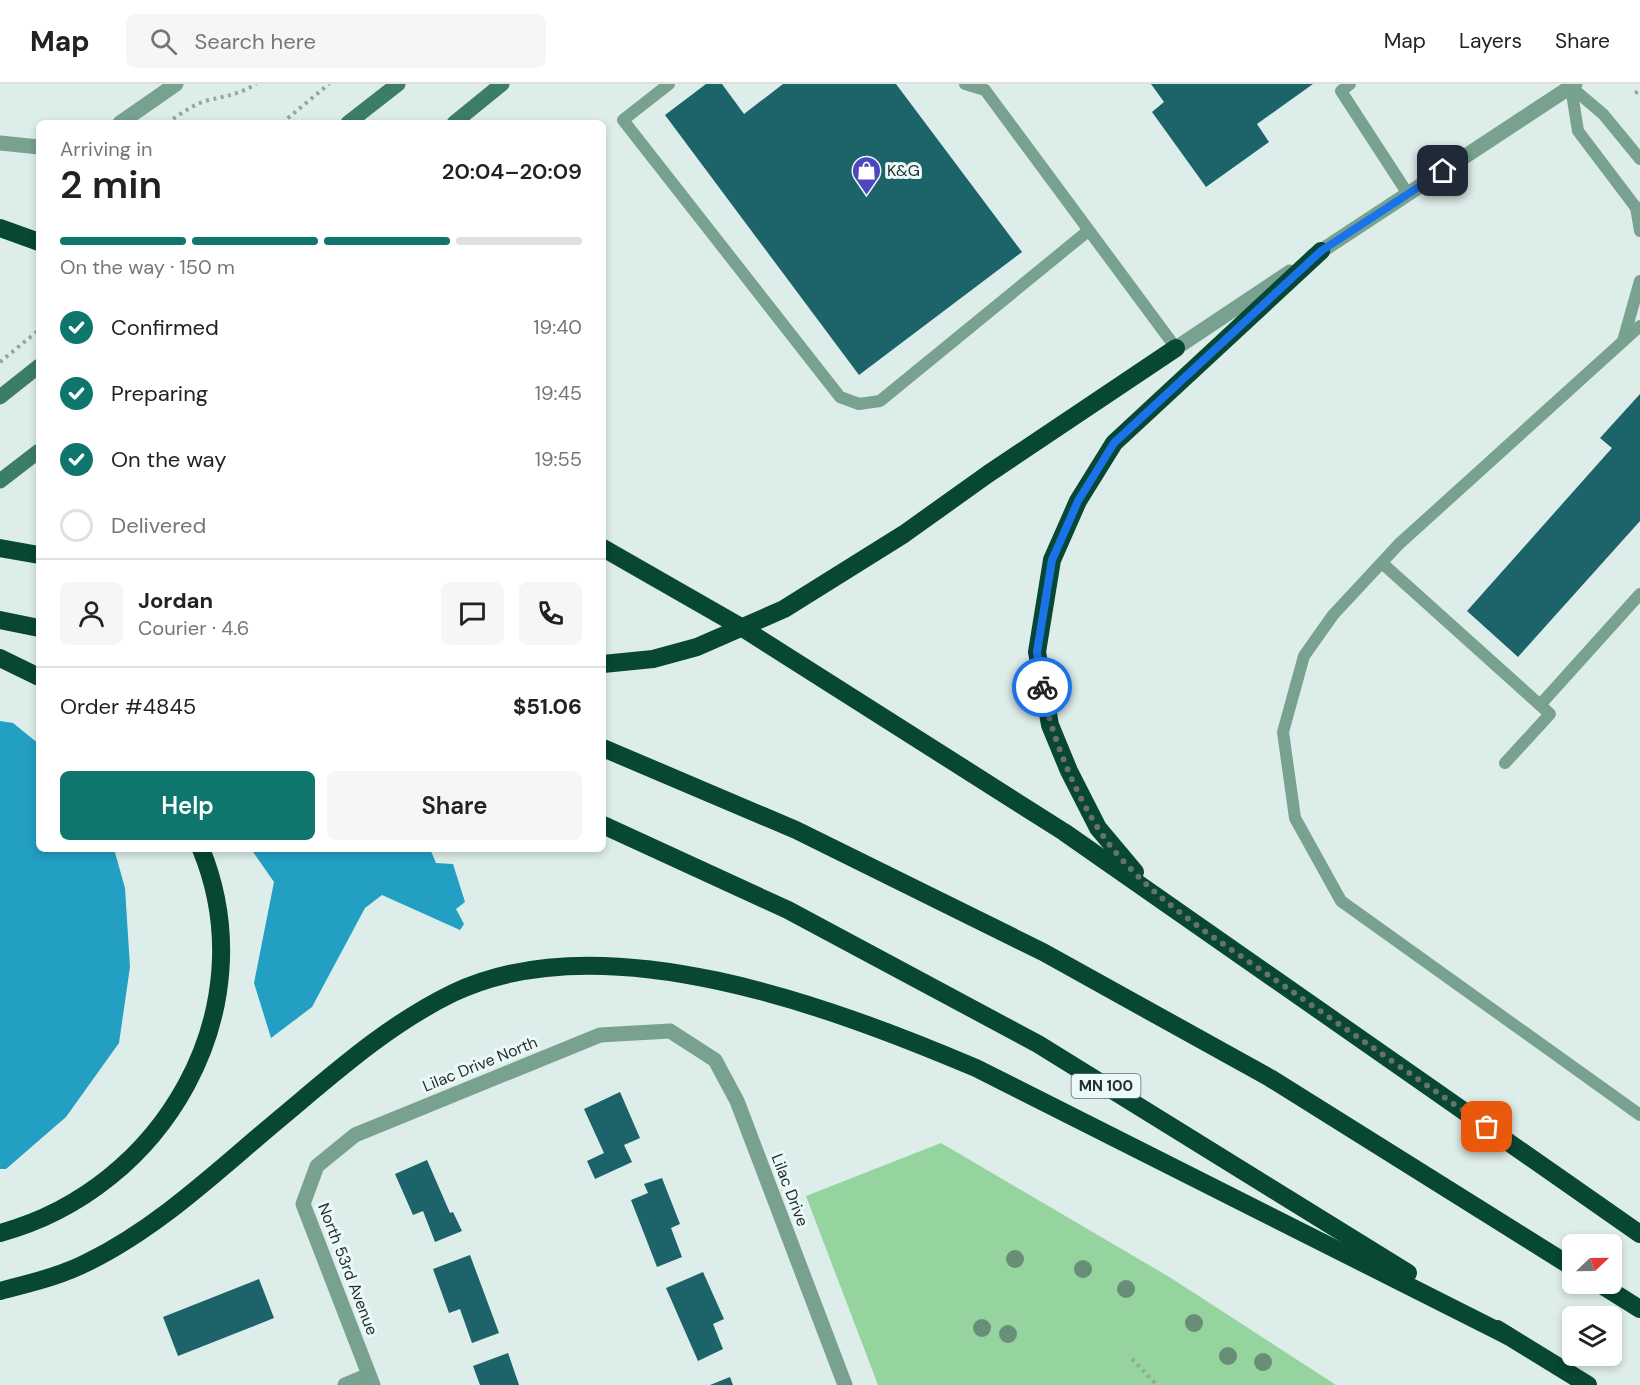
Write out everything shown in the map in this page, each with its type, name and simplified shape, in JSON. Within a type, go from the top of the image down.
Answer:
[{"type":"highway","points":[[0,228],[36,241]]},
{"type":"highway","points":[[1161,900],[1113,849],[1098,828],[1069,771],[1050,725],[1037,652],[1052,560],[1078,501],[1114,443],[1321,251]]},
{"type":"highway","points":[[606,664],[653,659],[697,647],[784,609],[837,578],[1176,348]]},
{"type":"highway","points":[[0,548],[36,554]]},
{"type":"highway","points":[[606,550],[741,627],[1064,832],[1640,1234]]},
{"type":"highway","points":[[0,620],[36,627]]},
{"type":"highway","points":[[0,658],[36,676]]},
{"type":"highway","points":[[606,749],[795,830],[1044,952],[1270,1078],[1562,1261]]},
{"type":"highway","name":"MN 100","points":[[606,826],[788,910],[1038,1044],[1588,1385]]},
{"type":"highway","points":[[0,1233],[51,1215],[104,1184],[135,1155],[174,1106],[194,1075],[212,1022],[221,962],[220,919],[209,868],[202,852]]},
{"type":"highway","points":[[0,1291],[58,1275],[86,1263],[142,1231],[382,1035],[426,1007],[456,992],[520,972],[560,966],[586,966],[685,975],[743,988],[816,1008],[916,1043],[976,1068],[1508,1336]]},
{"type":"highway","points":[[1616,1294],[1640,1309]]},
{"type":"main road","points":[[352,120],[398,84]]},
{"type":"main road","points":[[458,120],[502,84]]},
{"type":"main road","points":[[0,397],[36,368]]},
{"type":"main road","points":[[0,481],[36,453]]},
{"type":"street","points":[[124,120],[176,84]]},
{"type":"street","points":[[1176,348],[1572,85]]},
{"type":"street","points":[[0,143],[36,147]]},
{"type":"street","name":"Lilac Drive North","points":[[317,1167],[355,1134],[600,1035],[670,1031]]},
{"type":"street","name":"Lilac Drive","points":[[670,1031],[715,1060],[737,1101],[845,1385]]},
{"type":"street","name":"North 53rd Avenue","points":[[317,1167],[303,1204],[371,1380]]},
{"type":"street","points":[[345,1385],[371,1380]]},
{"type":"lane","points":[[669,84],[623,120],[840,397],[859,404],[880,401],[1088,231]]},
{"type":"lane","points":[[965,84],[989,87],[1088,231],[1176,348]]},
{"type":"lane","points":[[1350,84],[1341,91],[1408,194]]},
{"type":"lane","points":[[1572,85],[1604,114],[1640,159]]},
{"type":"lane","points":[[1572,85],[1578,131],[1638,210],[1640,231]]},
{"type":"lane","points":[[1623,342],[1640,281]]},
{"type":"lane","points":[[1640,326],[1399,544],[1333,615],[1304,656],[1283,732],[1294,818],[1341,901],[1640,1114]]},
{"type":"lane","points":[[1382,563],[1550,714],[1505,763]]},
{"type":"lane","points":[[1540,705],[1640,594]]},
{"type":"path","points":[[172,120],[206,101],[226,98],[256,84]]},
{"type":"path","points":[[286,120],[329,84]]},
{"type":"path","points":[[0,362],[36,332]]},
{"type":"path","points":[[1132,1359],[1157,1385]]},
{"type":"green space","points":[[941,1143],[1171,1278],[1336,1385],[878,1385],[806,1196]]},
{"type":"water","points":[[0,721],[13,723],[36,742],[36,852],[115,852],[125,888],[130,967],[119,1043],[66,1117],[6,1169],[0,1169]]},
{"type":"water","points":[[253,852],[431,852],[436,863],[453,864],[465,902],[456,909],[464,924],[460,930],[382,895],[365,908],[312,1007],[271,1038],[254,983],[274,882]]},
{"type":"building","points":[[706,84],[722,84],[744,114],[783,84],[896,84],[1022,252],[859,375],[665,115]]},
{"type":"building","points":[[1151,84],[1313,84],[1257,124],[1269,142],[1206,187],[1152,112],[1164,102]]},
{"type":"building","points":[[1640,394],[1640,521],[1518,657],[1467,611],[1612,448],[1600,438]]},
{"type":"building","points":[[620,1092],[640,1138],[624,1145],[632,1162],[595,1179],[587,1161],[604,1153],[584,1109]]},
{"type":"building","points":[[427,1160],[450,1213],[453,1212],[462,1231],[435,1242],[423,1211],[413,1215],[395,1174]]},
{"type":"building","points":[[662,1178],[680,1224],[671,1228],[682,1257],[657,1267],[631,1200],[648,1193],[644,1184]]},
{"type":"building","points":[[470,1255],[499,1333],[472,1343],[460,1309],[449,1313],[433,1269]]},
{"type":"building","points":[[703,1272],[724,1319],[713,1324],[723,1349],[698,1361],[666,1288]]},
{"type":"building","points":[[259,1279],[274,1318],[178,1356],[163,1317]]},
{"type":"building","points":[[508,1353],[519,1385],[480,1385],[473,1366]]},
{"type":"building","points":[[730,1377],[733,1385],[710,1385]]},
{"type":"way so far","points":[[1042,687],[1050,725],[1069,771],[1098,828],[1113,849],[1161,900],[1487,1127]]},
{"type":"place","name":"K&G","points":[[866,196]]},
{"type":"route","points":[[1042,687],[1037,652],[1041,614],[1052,560],[1058,541],[1078,501],[1114,443],[1321,251],[1443,171]]}]
